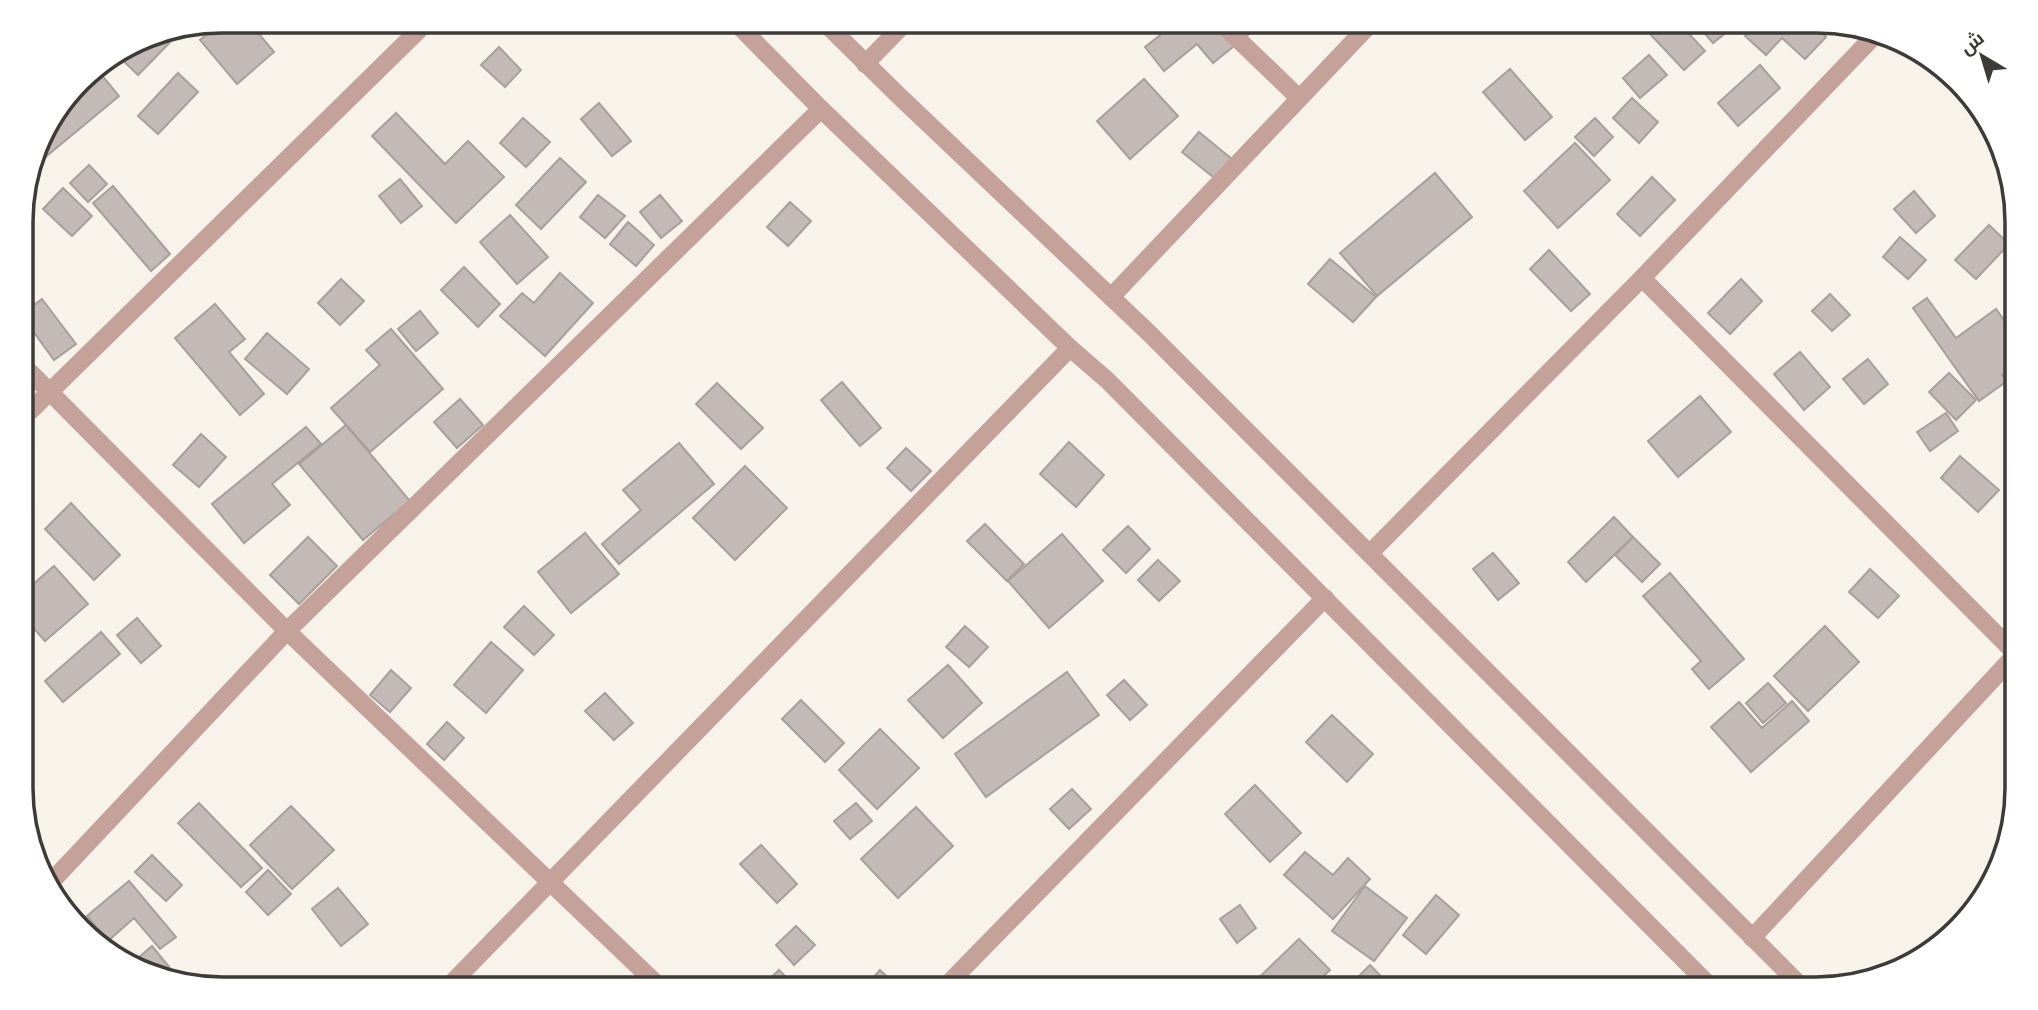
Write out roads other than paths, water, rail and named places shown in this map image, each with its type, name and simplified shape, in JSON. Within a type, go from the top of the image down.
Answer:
[{"type":"street","points":[[1233,33],[1299,99]]},
{"type":"street","points":[[1111,297],[1361,33]]},
{"type":"street","points":[[34,407],[415,34]]},
{"type":"street","points":[[747,34],[821,109],[1070,348],[1107,380],[1696,976]]},
{"type":"street","points":[[835,34],[1111,297],[1791,976]]},
{"type":"street","points":[[865,64],[895,34]]},
{"type":"street","points":[[1370,553],[1642,278],[1869,41]]},
{"type":"street","points":[[56,876],[287,631],[821,109]]},
{"type":"street","points":[[1642,278],[2005,643]]},
{"type":"street","points":[[458,977],[1070,348]]},
{"type":"street","points":[[34,375],[287,631],[649,977]]},
{"type":"street","points":[[955,977],[1325,598]]},
{"type":"street","points":[[1752,938],[2005,666]]}]
